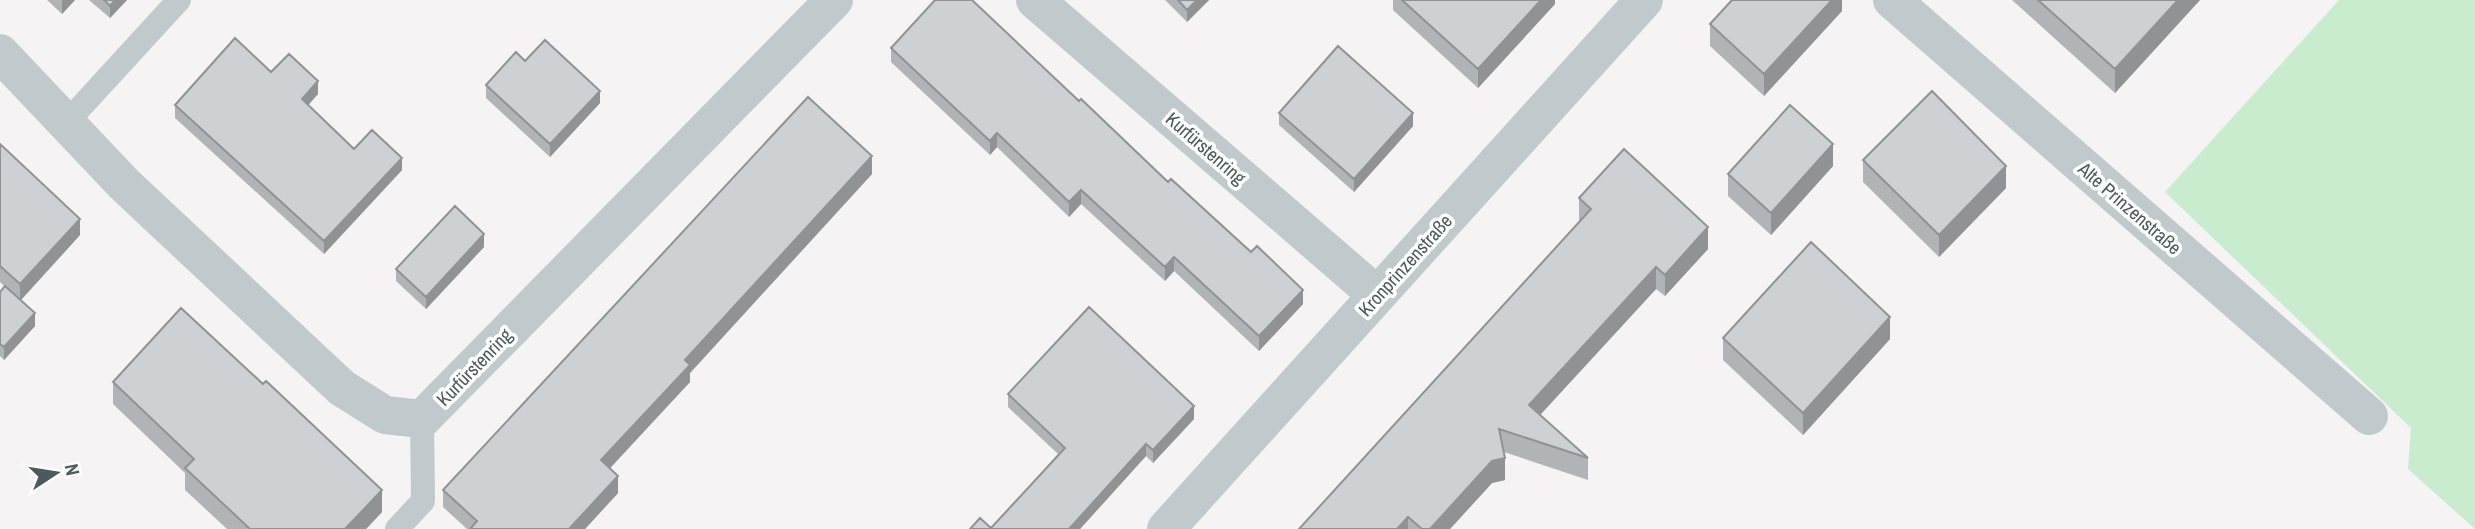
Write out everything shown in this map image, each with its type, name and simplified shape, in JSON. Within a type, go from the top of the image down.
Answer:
[{"type":"street","name":"Kurfürstenring","points":[[0,53],[124,184],[342,388],[385,415],[422,419],[834,0]]},
{"type":"street","name":"Kurfürstenring","points":[[1035,0],[1377,295]]},
{"type":"street","name":"Kronprinzenstraße","points":[[1166,529],[1644,0]]},
{"type":"street","name":"Alte Prinzenstraße","points":[[1892,0],[2369,416]]},
{"type":"lane","points":[[67,122],[179,0]]},
{"type":"lane","points":[[397,529],[423,501],[422,419]]},
{"type":"green space","points":[[2339,0],[2475,0],[2475,529],[2408,469],[2411,428],[2165,192]]},
{"type":"building","points":[[104,0],[115,0],[110,6]]},
{"type":"building","points":[[935,0],[972,0],[1168,182],[1171,179],[1251,252],[1257,246],[1303,290],[1259,336],[1174,257],[1165,267],[1081,190],[1069,202],[997,133],[990,141],[891,48]]},
{"type":"building","points":[[1178,0],[1197,0],[1187,10]]},
{"type":"building","points":[[1402,0],[1541,0],[1478,69]]},
{"type":"building","points":[[1732,0],[1832,0],[1764,74],[1710,24]]},
{"type":"building","points":[[2038,0],[2178,0],[2115,69]]},
{"type":"building","points":[[235,38],[271,72],[289,54],[318,81],[302,99],[354,149],[372,130],[402,158],[324,241],[175,105]]},
{"type":"building","points":[[545,40],[600,91],[550,144],[486,85],[516,52],[525,61]]},
{"type":"building","points":[[1338,46],[1413,113],[1354,179],[1279,113]]},
{"type":"building","points":[[1932,91],[2006,166],[1939,235],[1863,160]]},
{"type":"building","points":[[808,97],[872,156],[685,360],[690,365],[601,460],[618,476],[569,529],[470,529],[477,521],[443,490]]},
{"type":"building","points":[[1790,105],[1833,144],[1771,213],[1728,174]]},
{"type":"building","points":[[0,144],[80,219],[20,284],[0,266]]},
{"type":"building","points":[[1624,149],[1708,227],[1665,275],[1656,267],[1529,405],[1588,458],[1499,429],[1505,458],[1492,461],[1430,529],[1422,529],[1408,517],[1397,529],[1299,529],[1591,209],[1579,198]]},
{"type":"building","points":[[455,206],[484,234],[426,297],[396,269]]},
{"type":"building","points":[[1811,242],[1890,317],[1803,413],[1723,338]]},
{"type":"building","points":[[5,286],[35,313],[4,347],[0,344],[0,292]]},
{"type":"building","points":[[1089,307],[1194,406],[1153,450],[1146,444],[1069,529],[970,529],[980,518],[991,528],[1065,448],[1008,394]]},
{"type":"building","points":[[181,308],[263,384],[266,381],[382,490],[345,529],[250,529],[185,468],[194,459],[113,382]]}]
